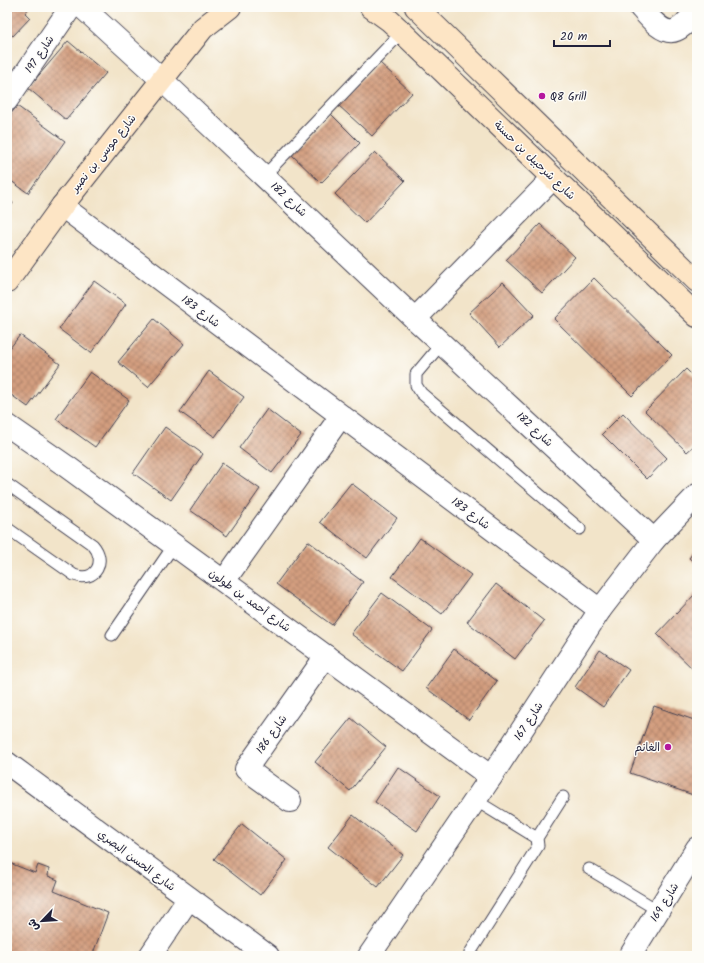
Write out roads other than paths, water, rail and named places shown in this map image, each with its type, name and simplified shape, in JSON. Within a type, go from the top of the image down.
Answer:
[{"type":"street","name":"شارع 197","points":[[7,100],[71,7]]},
{"type":"street","points":[[82,7],[162,80]]},
{"type":"street","name":"شارع موسى بن نصير","points":[[7,282],[62,206],[203,28],[214,7]]},
{"type":"street","name":"شارع موسى بن نصير","points":[[203,28],[230,7]]},
{"type":"street","name":"شارع شرحبيل بن حسنة","points":[[371,7],[402,32],[697,316]]},
{"type":"street","points":[[416,7],[697,281]]},
{"type":"street","points":[[640,7],[656,24],[667,31],[676,30],[697,10]]},
{"type":"street","name":"شارع 182","points":[[162,80],[415,319],[654,540]]},
{"type":"street","points":[[415,319],[553,178]]},
{"type":"street","name":"شارع 183","points":[[62,206],[600,610]]},
{"type":"street","points":[[224,581],[341,416]]},
{"type":"street","name":"شارع أحمد بن طولون","points":[[7,425],[66,466],[491,777]]},
{"type":"street","name":"شارع 167","points":[[369,956],[491,777],[600,610],[654,540],[697,495]]},
{"type":"street","name":"شارع 186","points":[[290,801],[246,769],[326,656]]},
{"type":"street","name":"شارع الحسن البصري","points":[[7,763],[268,956]]},
{"type":"street","name":"شارع 169","points":[[630,956],[697,848]]},
{"type":"street","points":[[150,956],[189,898]]},
{"type":"lane","points":[[264,176],[402,32]]},
{"type":"lane","points":[[442,343],[416,374],[416,385],[421,393],[580,529]]},
{"type":"lane","points":[[7,484],[93,545],[99,553],[100,564],[94,573],[89,576],[79,577],[7,528]]},
{"type":"lane","points":[[112,635],[174,545]]},
{"type":"lane","points":[[470,953],[538,846],[537,838],[563,797]]},
{"type":"lane","points":[[475,800],[537,838]]},
{"type":"lane","points":[[589,869],[659,911]]},
{"type":"place","name":"Q8 Grill","points":[[542,96]]},
{"type":"place","name":"الغانم","points":[[668,747]]}]
